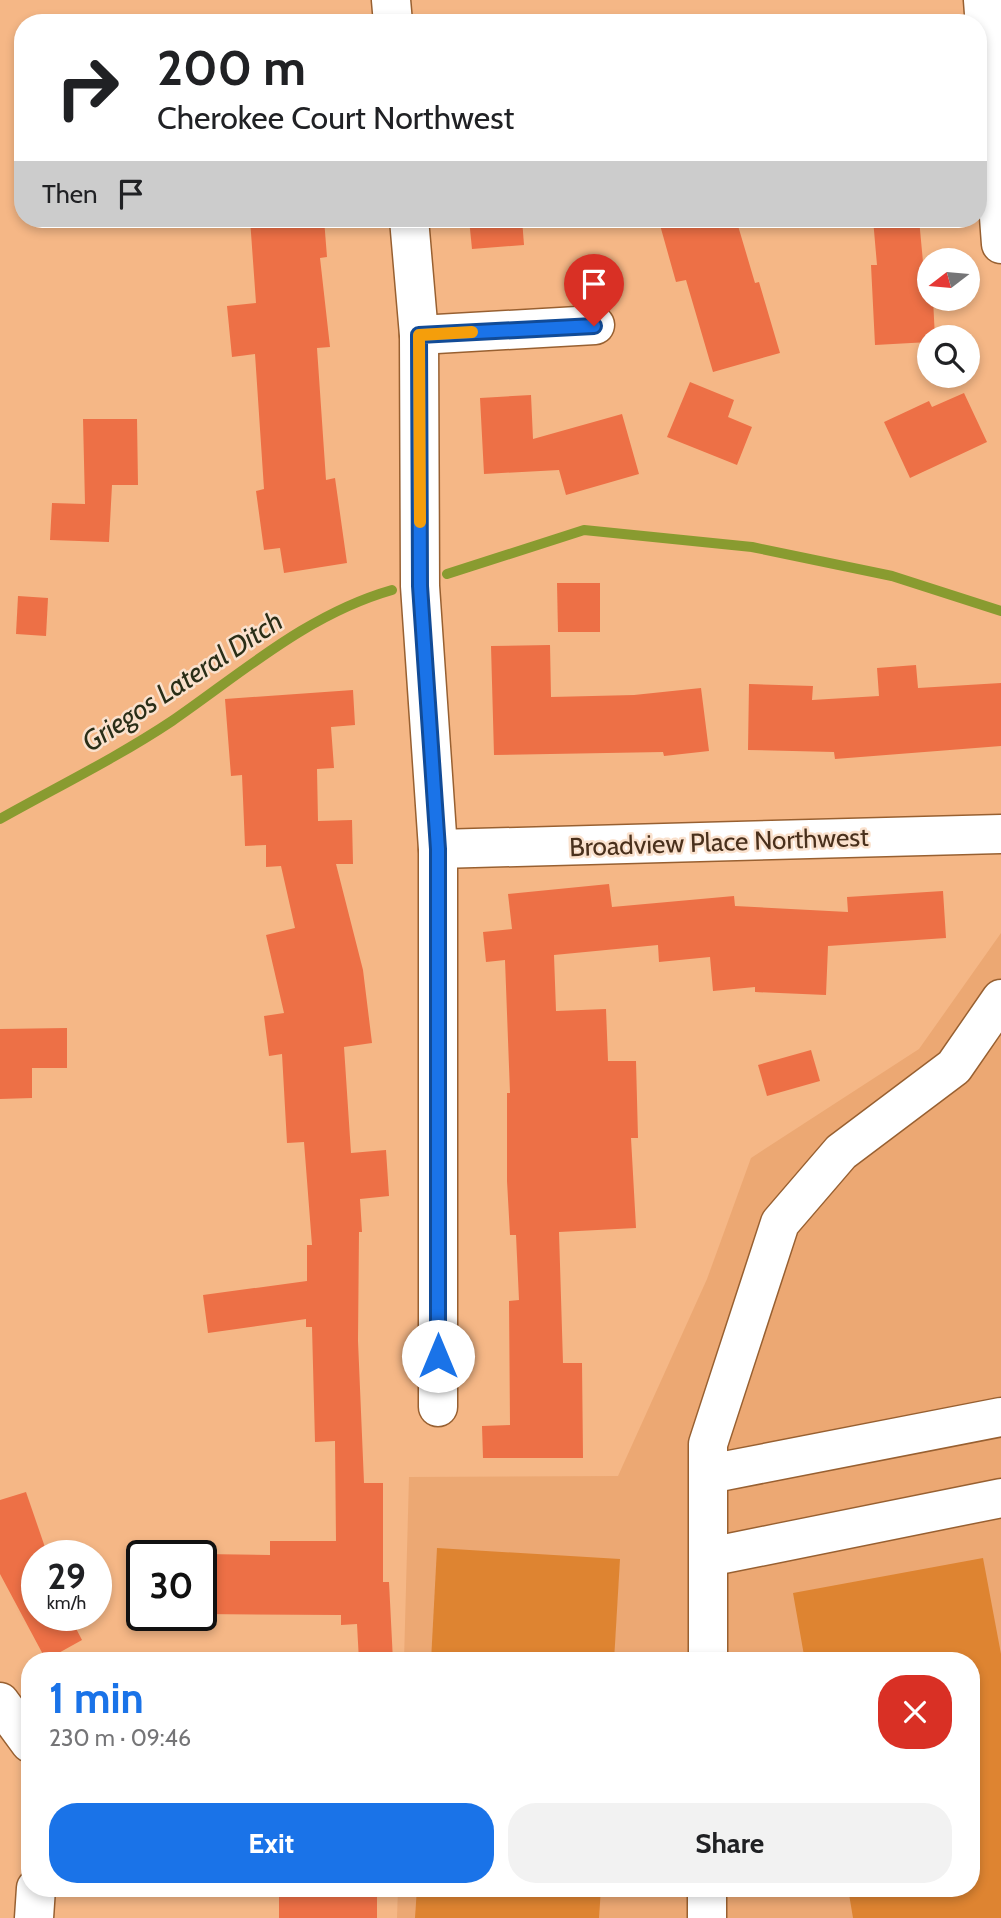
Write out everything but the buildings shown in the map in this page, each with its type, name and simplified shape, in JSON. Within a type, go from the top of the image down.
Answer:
[{"type":"street","points":[[987,43],[1001,244]]},
{"type":"street","points":[[410,228],[419,335],[420,586],[438,849],[438,1407]]},
{"type":"street","points":[[419,335],[594,326]]},
{"type":"street","name":"Broadview Place Northwest","points":[[438,849],[1001,834]]},
{"type":"street","points":[[708,1652],[708,1444],[780,1223],[841,1152],[954,1067],[1001,999]]},
{"type":"street","points":[[709,1474],[1001,1417]]},
{"type":"street","points":[[709,1557],[1001,1498]]},
{"type":"street","points":[[0,1702],[21,1731]]},
{"type":"street","points":[[34,1918],[35,1897]]},
{"type":"street","points":[[707,1897],[707,1918]]},
{"type":"shaded area","points":[[1001,933],[1001,1918],[397,1918],[398,1897],[980,1897],[980,1652],[404,1652],[409,1477],[618,1476],[707,1279],[751,1158],[919,1049]]},
{"type":"shaded area","points":[[437,1548],[620,1559],[615,1652],[431,1652]]},
{"type":"shaded area","points":[[983,1558],[1001,1654],[1001,1918],[853,1918],[850,1897],[980,1897],[980,1652],[803,1652],[793,1593]]},
{"type":"shaded area","points":[[416,1897],[600,1897],[599,1918],[415,1918]]},
{"type":"waterway","name":"Griegos Lateral Ditch","points":[[447,574],[584,530],[752,547],[892,576],[1001,611]]},
{"type":"waterway","name":"Griegos Lateral Ditch","points":[[0,819],[172,721],[304,629],[361,601],[392,590]]},
{"type":"slow traffic","points":[[420,522],[419,335],[472,332]]},
{"type":"route","points":[[438,1356],[438,849],[420,586],[419,335],[594,326]]}]
